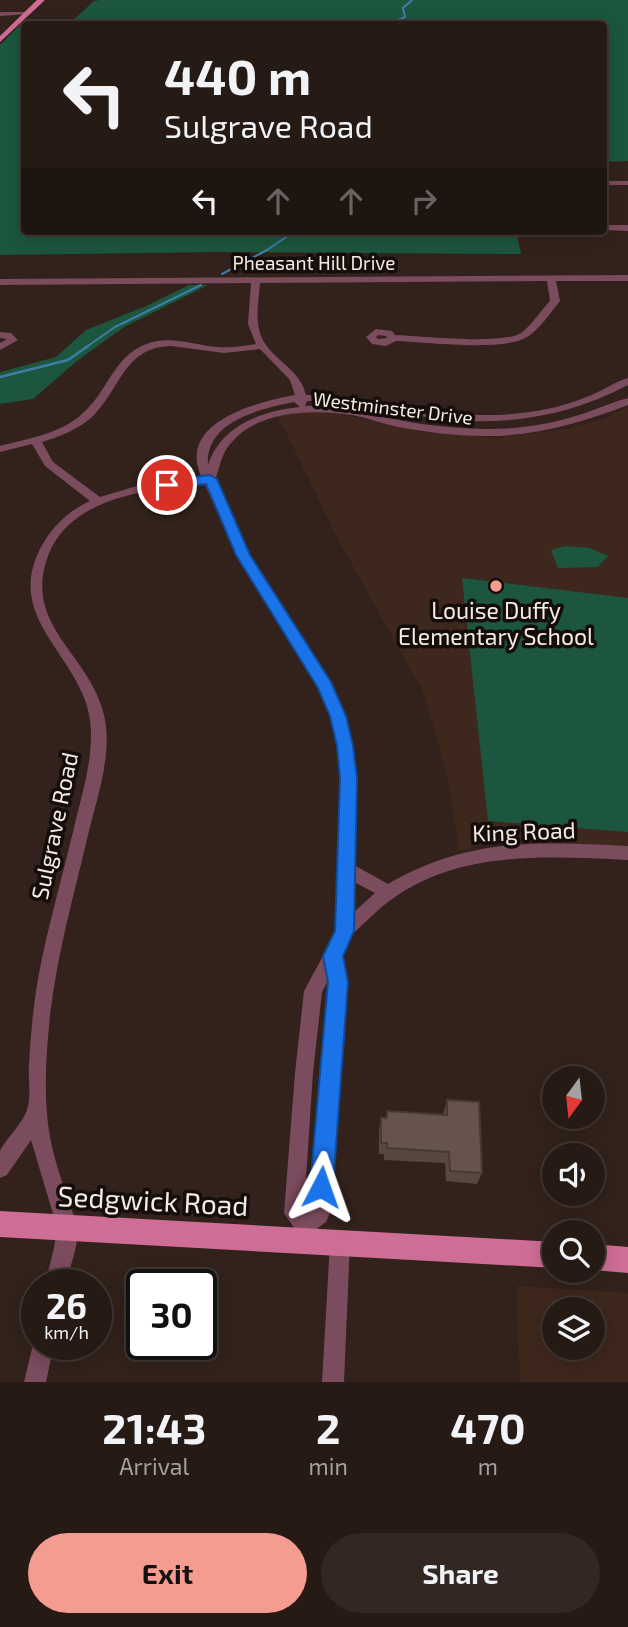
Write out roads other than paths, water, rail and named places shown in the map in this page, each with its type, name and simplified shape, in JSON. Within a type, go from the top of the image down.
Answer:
[{"type":"main road","points":[[0,40],[41,0]]},
{"type":"main road","name":"Sedgwick Road","points":[[0,1224],[305,1233],[340,1243],[542,1254]]},
{"type":"main road","points":[[605,1258],[628,1260]]},
{"type":"street","points":[[0,15],[26,14]]},
{"type":"street","points":[[607,183],[628,183]]},
{"type":"street","points":[[607,228],[628,228]]},
{"type":"street","name":"Pheasant Hill Drive","points":[[0,282],[628,278]]},
{"type":"street","points":[[393,338],[485,342],[518,338],[555,301],[551,279]]},
{"type":"street","points":[[256,281],[253,326],[261,346],[292,373],[302,402]]},
{"type":"street","points":[[0,335],[11,336],[13,340],[0,347]]},
{"type":"street","points":[[0,449],[68,428],[86,417],[130,359],[144,348],[168,343],[229,350],[261,346]]},
{"type":"street","name":"Westminster Drive","points":[[305,1233],[319,1214],[338,982],[333,956],[345,931],[348,778],[345,746],[338,716],[325,686],[243,555],[202,465],[205,442],[216,429],[249,409],[342,397],[426,415],[482,419],[550,414],[597,398],[628,381]]},
{"type":"street","name":"Westminster Drive","points":[[210,479],[218,454],[235,434],[302,402],[423,428],[501,432],[570,423],[628,401]]},
{"type":"street","points":[[35,440],[49,464],[98,501]]},
{"type":"street","name":"Sulgrave Road","points":[[67,1227],[42,1144],[38,1108],[39,1045],[46,981],[96,767],[98,717],[81,674],[40,620],[36,608],[35,578],[42,555],[53,537],[69,520],[98,501],[132,490],[210,479]]},
{"type":"street","name":"King Road","points":[[345,931],[389,893],[424,873],[475,853],[537,850],[628,853]]},
{"type":"street","points":[[345,869],[389,893]]},
{"type":"street","name":"Sulgrave Road","points":[[0,1168],[19,1143],[38,1108]]},
{"type":"street","points":[[58,1269],[67,1227]]},
{"type":"street","points":[[332,1382],[340,1243]]},
{"type":"street","points":[[35,1382],[40,1360]]},
{"type":"waterway","points":[[396,21],[405,17],[403,8],[412,0]]},
{"type":"waterway","points":[[222,274],[289,235]]},
{"type":"waterway","points":[[85,348],[115,327],[201,285]]},
{"type":"waterway","points":[[0,377],[68,360],[88,346]]},
{"type":"place","name":"Louise Duffy Elementary School","points":[[496,586]]}]
